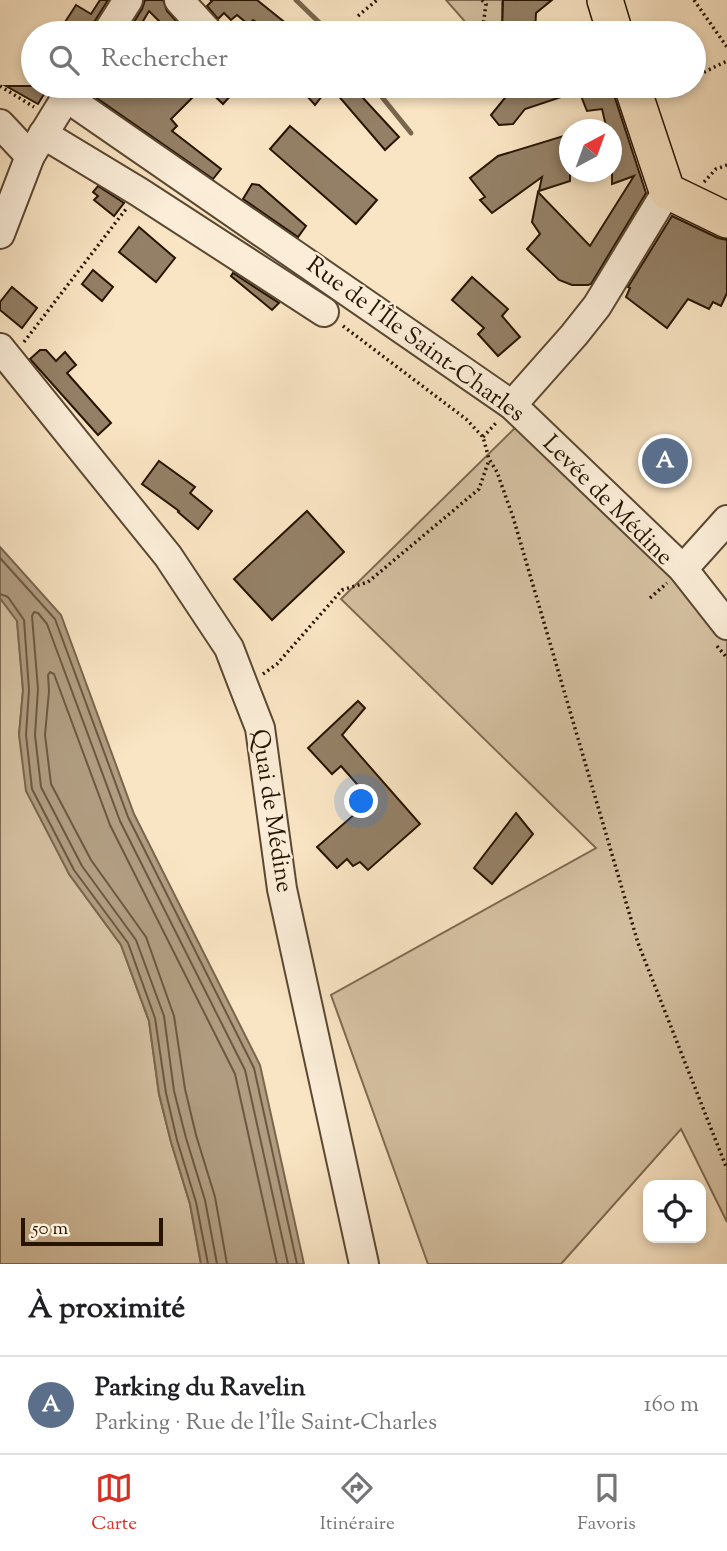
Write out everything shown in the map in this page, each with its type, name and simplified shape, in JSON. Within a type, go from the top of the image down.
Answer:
[{"type":"main road","points":[[605,0],[611,21]]},
{"type":"main road","points":[[636,98],[667,191],[727,220]]},
{"type":"street","points":[[115,21],[128,0]]},
{"type":"street","points":[[179,0],[198,21]]},
{"type":"street","points":[[0,124],[40,125],[324,312]]},
{"type":"street","points":[[0,234],[40,125]]},
{"type":"street","name":"Rue de l'Île Saint-Charles","points":[[40,125],[504,417],[683,569],[720,633]]},
{"type":"street","points":[[504,417],[597,306],[667,191]]},
{"type":"street","name":"Quai de Médine","points":[[5,354],[168,556],[229,648],[260,728],[282,889],[365,1264]]},
{"type":"street","points":[[683,569],[727,520]]},
{"type":"path","points":[[358,16],[377,0]]},
{"type":"path","points":[[482,0],[486,4],[484,21]]},
{"type":"path","points":[[694,0],[727,47]]},
{"type":"path","points":[[706,71],[727,61]]},
{"type":"path","points":[[0,86],[40,125]]},
{"type":"path","points":[[5,354],[139,192]]},
{"type":"path","points":[[324,312],[467,419],[483,437],[489,459],[497,472],[513,517],[638,943],[727,1169]]},
{"type":"path","points":[[483,437],[504,417]]},
{"type":"path","points":[[244,687],[277,664],[342,590],[368,582],[479,489],[489,459]]},
{"type":"path","points":[[720,633],[727,658]]},
{"type":"shaded area","points":[[446,0],[502,0],[502,21],[464,21]]},
{"type":"shaded area","points":[[519,424],[683,582],[727,640],[727,1222],[681,1129],[561,1264],[428,1264],[331,995],[596,848],[341,599]]},
{"type":"shaded area","points":[[0,598],[17,620],[23,690],[19,735],[69,874],[121,945],[149,1021],[159,1094],[190,1204],[201,1264],[0,1264]]},
{"type":"water","points":[[0,547],[61,615],[134,814],[260,1065],[304,1264],[201,1264],[190,1204],[159,1094],[149,1021],[121,945],[69,874],[26,791],[19,735],[23,690],[17,621],[0,598]]},
{"type":"building","points":[[100,0],[108,0],[95,21],[66,21],[76,5],[91,14]]},
{"type":"building","points":[[145,0],[163,0],[167,11],[176,21],[159,21],[149,11],[143,21],[134,21]]},
{"type":"building","points":[[210,0],[257,0],[283,21],[244,21],[237,15],[231,20],[224,13],[218,19],[207,6],[212,1]]},
{"type":"building","points":[[503,0],[552,0],[536,13],[536,21],[502,21]]},
{"type":"building","points":[[6,86],[21,86],[21,94]]},
{"type":"building","points":[[27,98],[42,98],[38,104]]},
{"type":"building","points":[[97,98],[192,98],[171,119],[177,126],[172,131],[221,169],[213,179]]},
{"type":"building","points":[[217,98],[228,98],[223,104]]},
{"type":"building","points":[[309,98],[321,98],[315,105]]},
{"type":"building","points":[[340,98],[363,98],[399,137],[385,150]]},
{"type":"building","points":[[505,98],[558,98],[525,109],[513,124],[499,125],[491,115]]},
{"type":"building","points":[[582,98],[615,98],[622,119],[604,119],[602,109],[587,111]]},
{"type":"building","points":[[622,120],[646,193],[591,284],[572,285],[559,280],[527,249],[540,234],[532,222],[538,192],[590,246],[634,176],[622,180]]},
{"type":"building","points":[[290,126],[377,200],[356,224],[270,149]]},
{"type":"building","points":[[559,137],[559,182],[567,182],[539,191],[542,177],[492,213],[480,200],[485,197],[470,178],[498,156]]},
{"type":"building","points":[[252,184],[259,185],[306,226],[298,237],[243,199]]},
{"type":"building","points":[[98,186],[124,203],[114,216],[94,200],[98,196],[93,192]]},
{"type":"building","points":[[672,216],[727,240],[727,293],[721,306],[713,302],[709,309],[688,299],[667,328],[626,297],[630,288],[628,287]]},
{"type":"building","points":[[139,227],[175,258],[156,282],[119,252]]},
{"type":"building","points":[[93,270],[113,287],[102,301],[82,284]]},
{"type":"building","points":[[233,273],[279,303],[272,310],[231,276]]},
{"type":"building","points":[[472,277],[508,309],[502,316],[520,337],[498,356],[478,334],[484,328],[452,300]]},
{"type":"building","points":[[12,287],[37,308],[22,328],[0,310],[0,302]]},
{"type":"building","points":[[40,350],[46,350],[56,361],[65,352],[76,365],[67,373],[111,423],[98,435],[30,359]]},
{"type":"building","points":[[159,461],[195,487],[190,493],[212,511],[198,529],[179,511],[142,484]]},
{"type":"building","points":[[307,511],[344,552],[272,620],[234,579]]},
{"type":"building","points":[[358,701],[365,708],[342,735],[420,824],[368,870],[360,862],[353,866],[347,859],[337,868],[317,847],[371,800],[341,766],[332,774],[308,748]]},
{"type":"building","points":[[516,813],[533,834],[492,884],[474,868]]},
{"type":"waterway","points":[[296,0],[318,21]]},
{"type":"waterway","points":[[383,98],[411,133]]},
{"type":"place","name":"Parking du Ravelin","points":[[665,461]]}]
